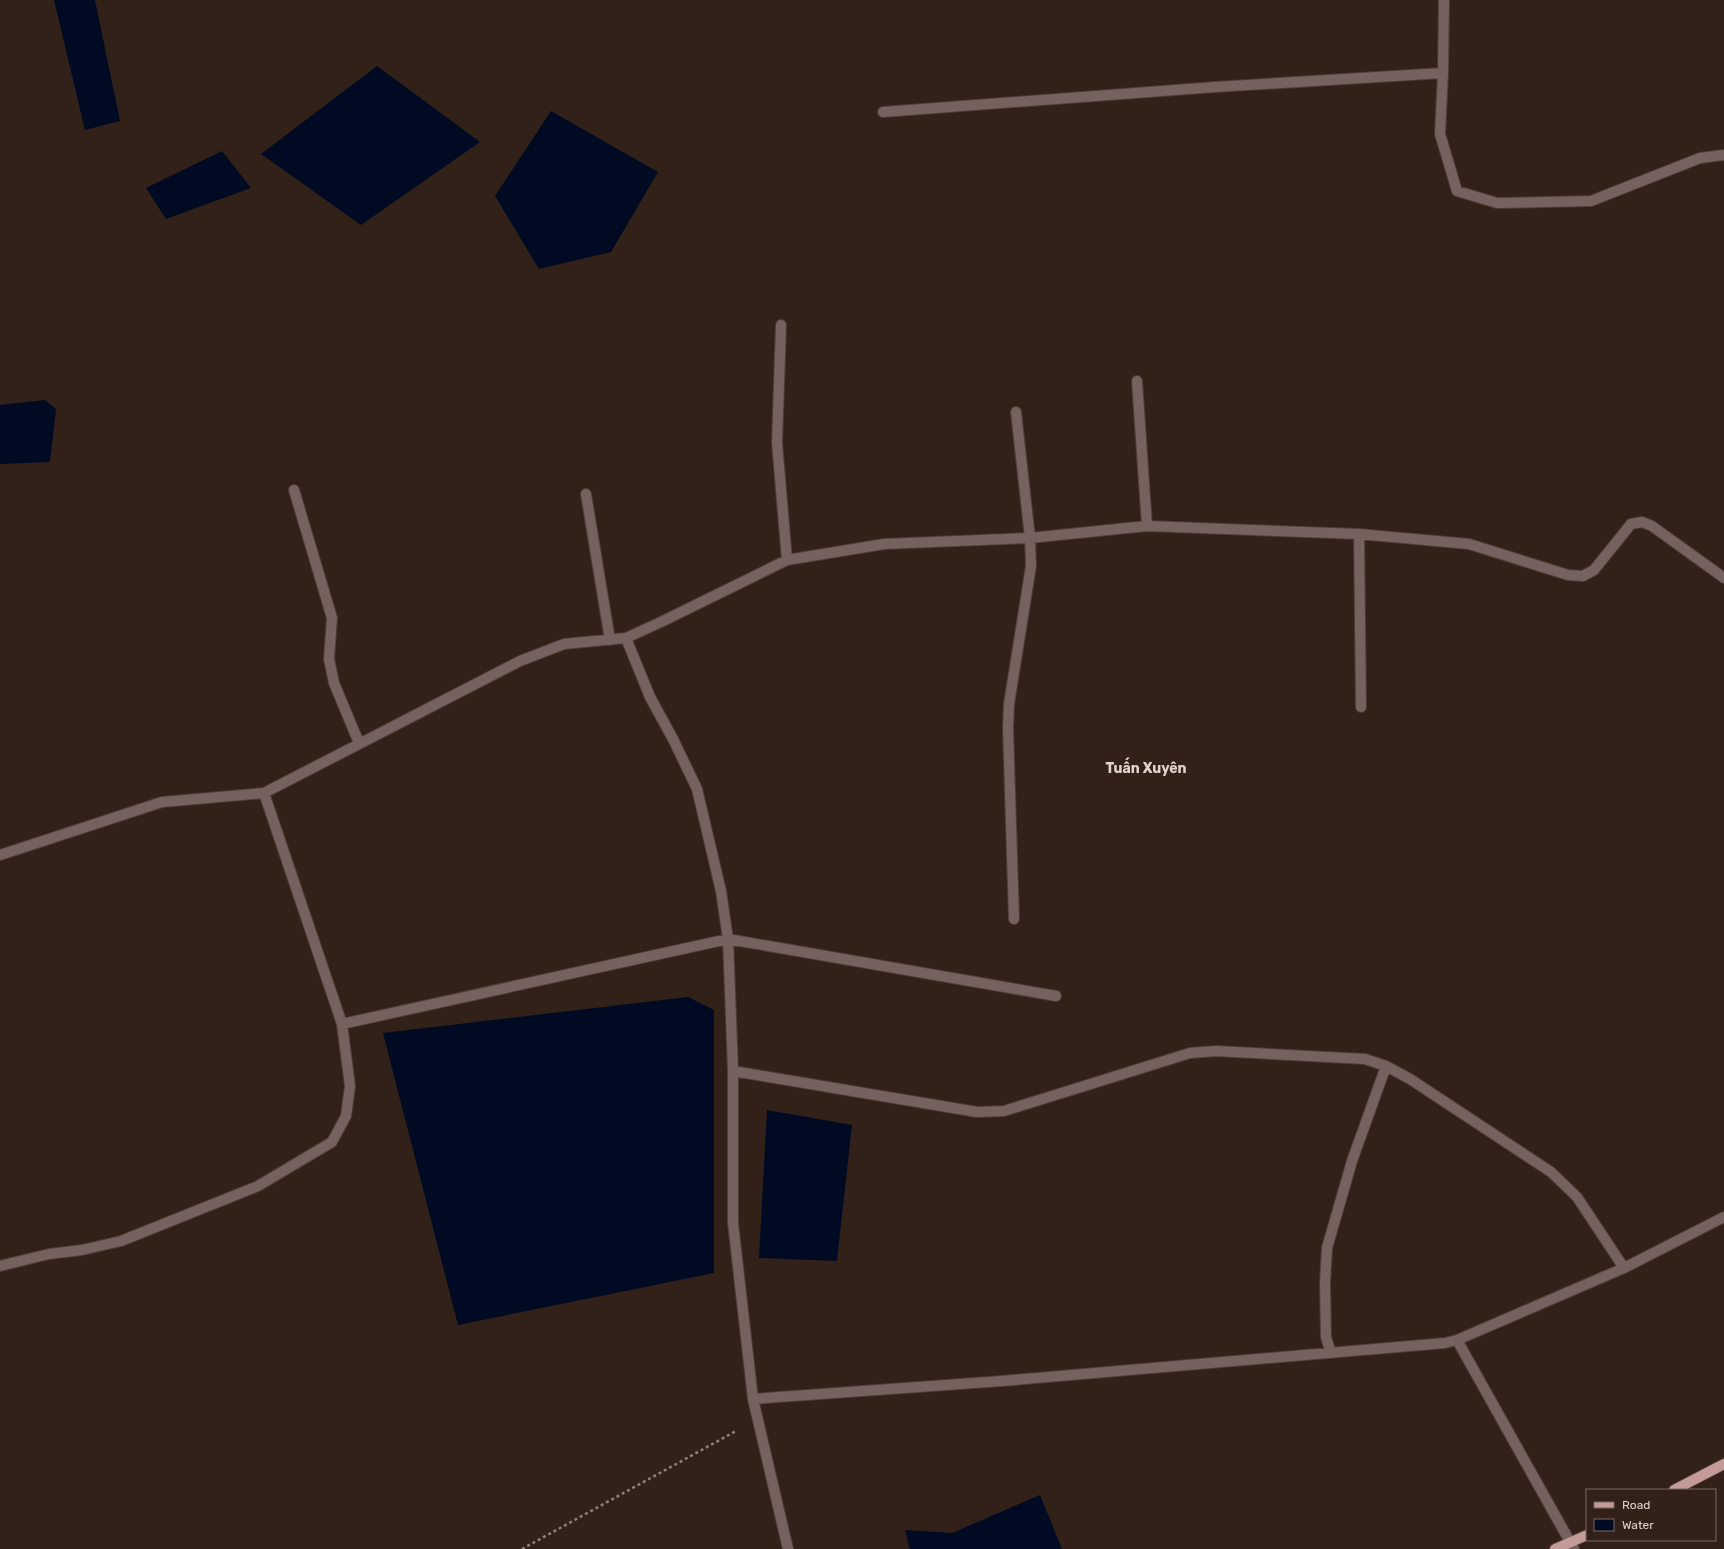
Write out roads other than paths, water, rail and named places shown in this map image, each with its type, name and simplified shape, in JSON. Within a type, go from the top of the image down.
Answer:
[{"type":"main road","points":[[1676,1489],[1724,1464]]},
{"type":"main road","points":[[1555,1549],[1572,1546],[1586,1536]]},
{"type":"street","points":[[1444,0],[1440,134],[1457,191],[1497,203],[1591,201],[1700,158],[1724,155]]},
{"type":"street","points":[[884,112],[1215,86],[1443,73]]},
{"type":"street","points":[[782,325],[777,443],[787,560]]},
{"type":"street","points":[[1137,381],[1147,526]]},
{"type":"street","points":[[1014,919],[1008,710],[1032,566],[1016,412]]},
{"type":"street","points":[[294,490],[332,618],[329,659],[334,683],[359,744]]},
{"type":"street","points":[[586,494],[610,640]]},
{"type":"street","points":[[0,854],[162,802],[264,793],[520,661],[564,644],[626,638],[787,560],[884,544],[1030,538],[1147,526],[1359,534],[1469,544],[1568,575],[1583,576],[1594,570],[1631,524],[1642,522],[1652,526],[1724,578]]},
{"type":"street","points":[[1359,534],[1361,707]]},
{"type":"street","points":[[626,638],[650,697],[673,739],[697,789],[721,891],[728,939],[733,1071],[734,1223],[753,1400],[788,1549]]},
{"type":"street","points":[[0,1266],[49,1254],[82,1250],[121,1241],[258,1186],[332,1142],[346,1116],[350,1086],[342,1024],[264,793]]},
{"type":"street","points":[[342,1024],[728,939],[1056,996]]},
{"type":"street","points":[[733,1071],[977,1112],[1004,1111],[1190,1052],[1216,1051],[1365,1059],[1386,1066],[1410,1079],[1551,1172],[1577,1197],[1624,1268]]},
{"type":"street","points":[[1331,1353],[1326,1337],[1325,1283],[1327,1248],[1352,1161],[1386,1066]]},
{"type":"street","points":[[753,1400],[1002,1381],[1445,1343],[1457,1340],[1624,1268],[1724,1217]]},
{"type":"street","points":[[1457,1340],[1572,1546]]},
{"type":"water","points":[[54,0],[95,0],[120,121],[85,130]]},
{"type":"water","points":[[377,66],[480,142],[361,225],[261,154]]},
{"type":"water","points":[[551,111],[658,172],[611,252],[539,269],[495,196]]},
{"type":"water","points":[[222,151],[251,188],[166,219],[146,188]]},
{"type":"water","points":[[45,400],[56,409],[50,462],[0,464],[0,405]]},
{"type":"water","points":[[688,997],[714,1010],[714,1273],[458,1325],[383,1033]]},
{"type":"water","points":[[767,1110],[852,1125],[837,1261],[759,1258]]},
{"type":"water","points":[[1040,1495],[1062,1549],[910,1549],[905,1530],[952,1533]]},
{"type":"district","name":"Tuấn Xuyên","points":[[1146,768]]}]
